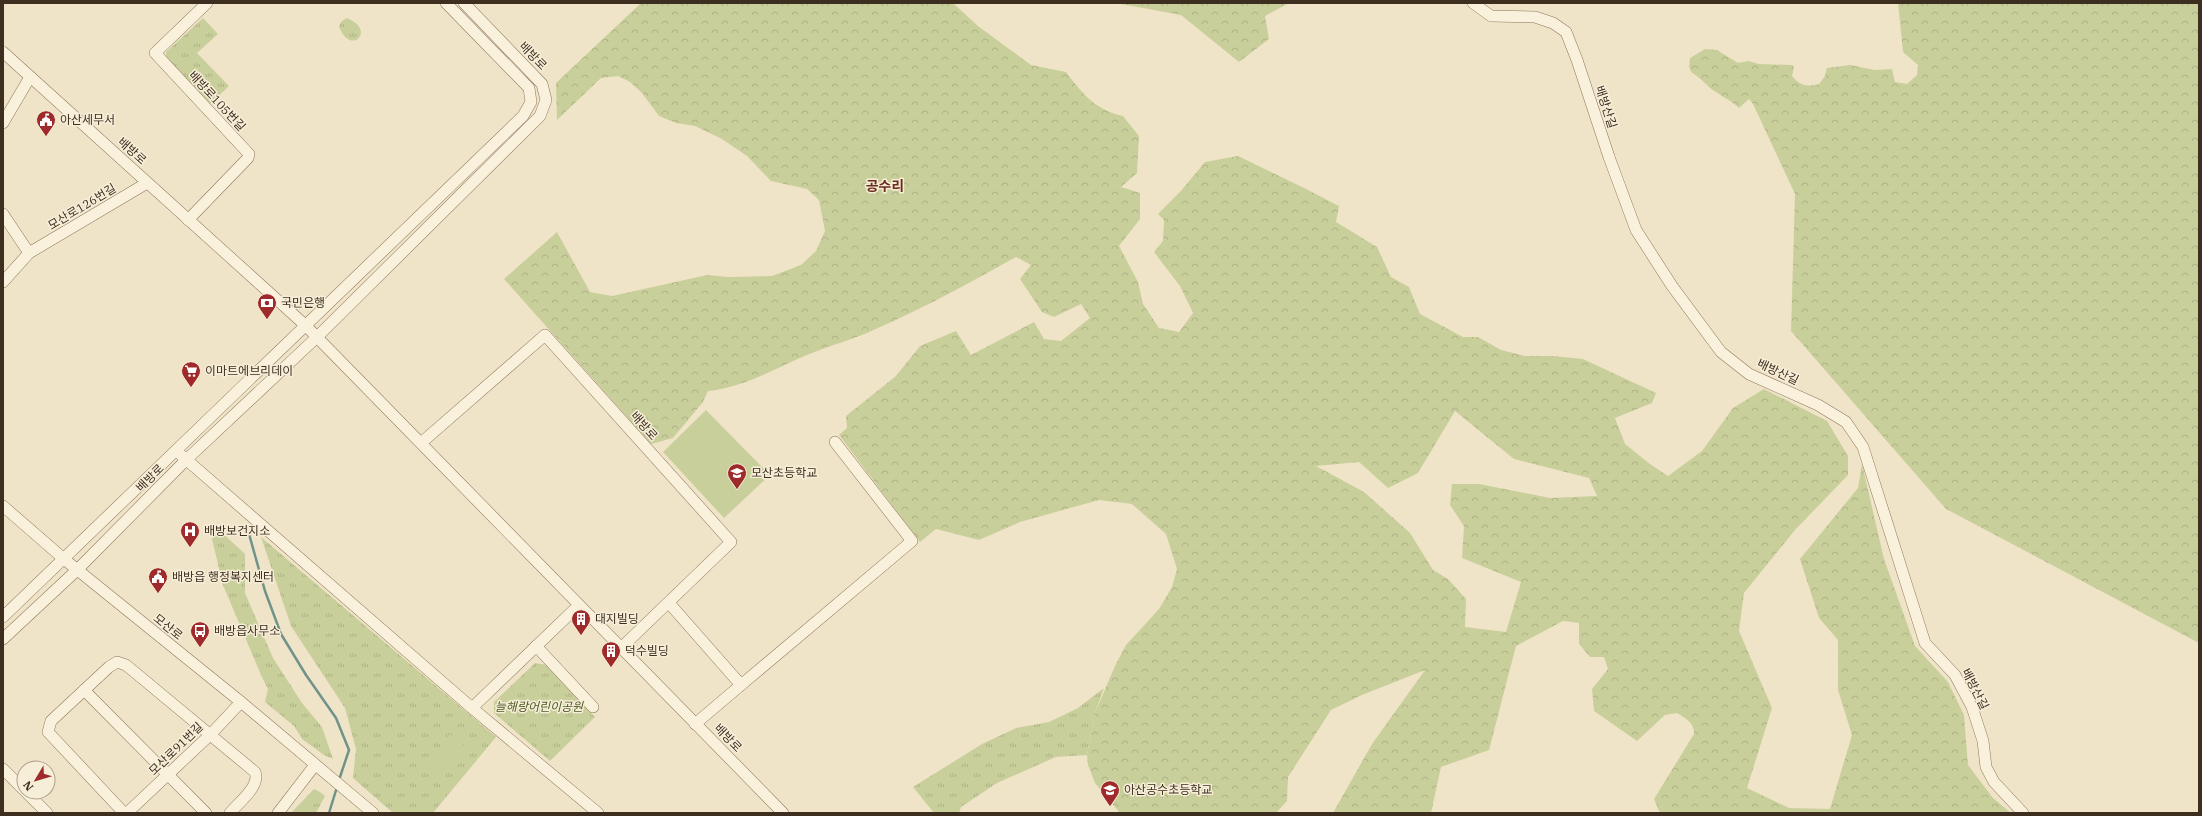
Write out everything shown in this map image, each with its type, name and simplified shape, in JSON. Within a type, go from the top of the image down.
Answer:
[{"type":"street","name":"배방로105번길","points":[[188,220],[248,158],[248,154],[155,53],[207,3]]},
{"type":"street","name":"배방로","points":[[3,617],[523,116],[531,102],[529,88],[446,3]]},
{"type":"street","name":"배방로","points":[[3,639],[77,570],[186,460],[317,337],[540,116],[546,100],[542,84],[464,3]]},
{"type":"street","name":"배방산길","points":[[1473,3],[1491,16],[1535,17],[1553,24],[1566,32],[1636,230],[1672,286],[1721,352],[1748,374],[1818,405],[1846,422],[1863,447],[1925,644],[1955,675],[1972,707],[1983,741],[1986,767],[1994,782],[2023,813]]},
{"type":"street","name":"배방로","points":[[3,52],[305,325],[783,813]]},
{"type":"street","points":[[3,123],[30,77]]},
{"type":"street","name":"모산로126번길","points":[[3,282],[29,253],[147,183]]},
{"type":"street","points":[[3,214],[29,253]]},
{"type":"street","name":"배방로","points":[[421,443],[545,335],[731,542],[621,648]]},
{"type":"street","points":[[695,724],[912,541],[835,442]]},
{"type":"street","points":[[177,450],[186,460],[472,708],[598,813]]},
{"type":"street","name":"모산로","points":[[3,506],[77,570],[241,702],[373,813]]},
{"type":"street","points":[[669,603],[741,685]]},
{"type":"street","points":[[472,708],[579,605]]},
{"type":"street","points":[[536,646],[594,707]]},
{"type":"street","points":[[125,813],[48,732],[51,721],[117,662],[126,665],[256,772],[257,776],[255,784],[230,813]]},
{"type":"street","points":[[84,690],[206,813]]},
{"type":"street","name":"모산로91번길","points":[[125,813],[211,734],[241,702]]},
{"type":"street","points":[[278,813],[318,768]]},
{"type":"street","points":[[4,771],[16,782]]},
{"type":"street","points":[[34,800],[47,813]]},
{"type":"green space","points":[[641,3],[953,3],[978,26],[1031,65],[1066,72],[1090,100],[1105,110],[1123,116],[1139,136],[1137,173],[1121,187],[1140,193],[1140,219],[1119,246],[1138,282],[1143,304],[1159,328],[1179,332],[1193,313],[1180,286],[1154,252],[1163,241],[1164,220],[1158,214],[1180,192],[1205,162],[1238,156],[1339,206],[1336,222],[1377,247],[1391,277],[1409,287],[1420,314],[1463,337],[1478,337],[1501,350],[1525,356],[1553,356],[1583,359],[1656,393],[1652,403],[1615,418],[1625,444],[1668,476],[1702,451],[1733,408],[1764,389],[1827,421],[1848,456],[1848,475],[1795,530],[1744,593],[1739,631],[1772,708],[1747,788],[1789,808],[1830,809],[1852,735],[1838,690],[1838,640],[1819,618],[1800,559],[1858,488],[1862,464],[1884,559],[1915,646],[1948,682],[1964,715],[1968,765],[1993,798],[2011,813],[1660,813],[1654,799],[1694,734],[1693,727],[1689,721],[1677,713],[1665,715],[1637,741],[1594,711],[1592,689],[1608,669],[1604,657],[1590,657],[1579,644],[1579,623],[1563,621],[1516,646],[1489,750],[1441,767],[1431,813],[1333,813],[1372,744],[1425,670],[1362,695],[1331,710],[1288,777],[1287,801],[1276,813],[1120,813],[1095,783],[1088,765],[1087,755],[1095,713],[1115,666],[1126,645],[1159,609],[1172,587],[1177,569],[1166,534],[1132,504],[1099,500],[1020,522],[979,540],[936,529],[920,542],[839,435],[847,428],[846,416],[896,376],[920,346],[956,331],[971,355],[1034,322],[1044,339],[1061,341],[1090,318],[1081,304],[1054,317],[1042,312],[1020,279],[1031,265],[1016,257],[931,303],[869,332],[807,355],[747,382],[708,391],[703,402],[673,438],[651,444],[504,279],[557,232],[590,292],[612,296],[707,275],[729,277],[772,276],[801,265],[816,251],[825,231],[819,200],[807,189],[771,181],[747,156],[722,139],[695,126],[676,123],[659,116],[642,93],[630,82],[618,76],[601,78],[557,120],[556,83]],"holes":[[[1455,411],[1514,459],[1589,478],[1597,496],[1550,498],[1479,484],[1452,484],[1450,505],[1464,526],[1462,558],[1521,582],[1506,632],[1465,627],[1466,599],[1448,579],[1433,570],[1410,533],[1364,492],[1316,466],[1359,462],[1388,488],[1418,473]]]},
{"type":"green space","points":[[1116,3],[1289,3],[1265,16],[1269,39],[1239,62],[1181,15]]},
{"type":"green space","points":[[1898,3],[2199,3],[2199,643],[1946,509],[1791,331],[1795,194],[1753,104],[1749,99],[1739,108],[1713,90],[1699,77],[1692,73],[1689,67],[1690,58],[1705,49],[1717,50],[1738,63],[1748,61],[1759,64],[1792,65],[1794,67],[1792,76],[1804,85],[1819,84],[1825,76],[1827,68],[1850,65],[1875,70],[1892,69],[1895,82],[1907,84],[1917,75],[1918,65],[1903,52]]},
{"type":"green space","points":[[203,18],[218,34],[197,53],[229,86],[208,106],[166,60],[166,52]]},
{"type":"green space","points":[[347,18],[356,23],[360,29],[361,34],[354,41],[349,40],[343,35],[339,26],[342,21]]},
{"type":"green space","points":[[706,410],[770,475],[724,518],[663,452]]},
{"type":"green space","points":[[217,528],[245,554],[245,593],[273,658],[302,703],[322,727],[333,759],[324,755],[302,739],[294,726],[265,702],[268,689],[223,585],[212,539]]},
{"type":"green space","points":[[261,537],[496,737],[433,813],[393,813],[353,778],[356,749],[345,708],[291,626]]},
{"type":"green space","name":"늘해랑어린이공원","points":[[535,663],[547,665],[595,717],[550,761],[494,713],[494,702]]},
{"type":"green space","points":[[1104,688],[1095,713],[1087,755],[1056,757],[997,783],[961,807],[959,813],[934,813],[913,787],[982,744],[1016,728],[1049,722],[1078,708]]},
{"type":"green space","points":[[450,734],[467,748],[442,779],[425,765]]},
{"type":"green space","points":[[314,789],[325,796],[316,813],[291,813]]},
{"type":"waterway","points":[[249,534],[265,591],[281,634],[306,675],[336,718],[349,750],[339,780]]},
{"type":"waterway","points":[[329,813],[337,787]]},
{"type":"place","name":"아산세무서","points":[[46,137]]},
{"type":"place","name":"국민은행","points":[[267,320]]},
{"type":"place","name":"이마트에브리데이","points":[[191,388]]},
{"type":"place","name":"모산초등학교","points":[[737,490]]},
{"type":"place","name":"배방보건지소","points":[[190,548]]},
{"type":"place","name":"배방읍 행정복지센터","points":[[158,594]]},
{"type":"place","name":"대지빌딩","points":[[581,636]]},
{"type":"place","name":"배방읍사무소","points":[[200,648]]},
{"type":"place","name":"덕수빌딩","points":[[611,668]]},
{"type":"place","name":"아산공수초등학교","points":[[1110,807]]},
{"type":"district","name":"공수리","points":[[885,186]]}]
